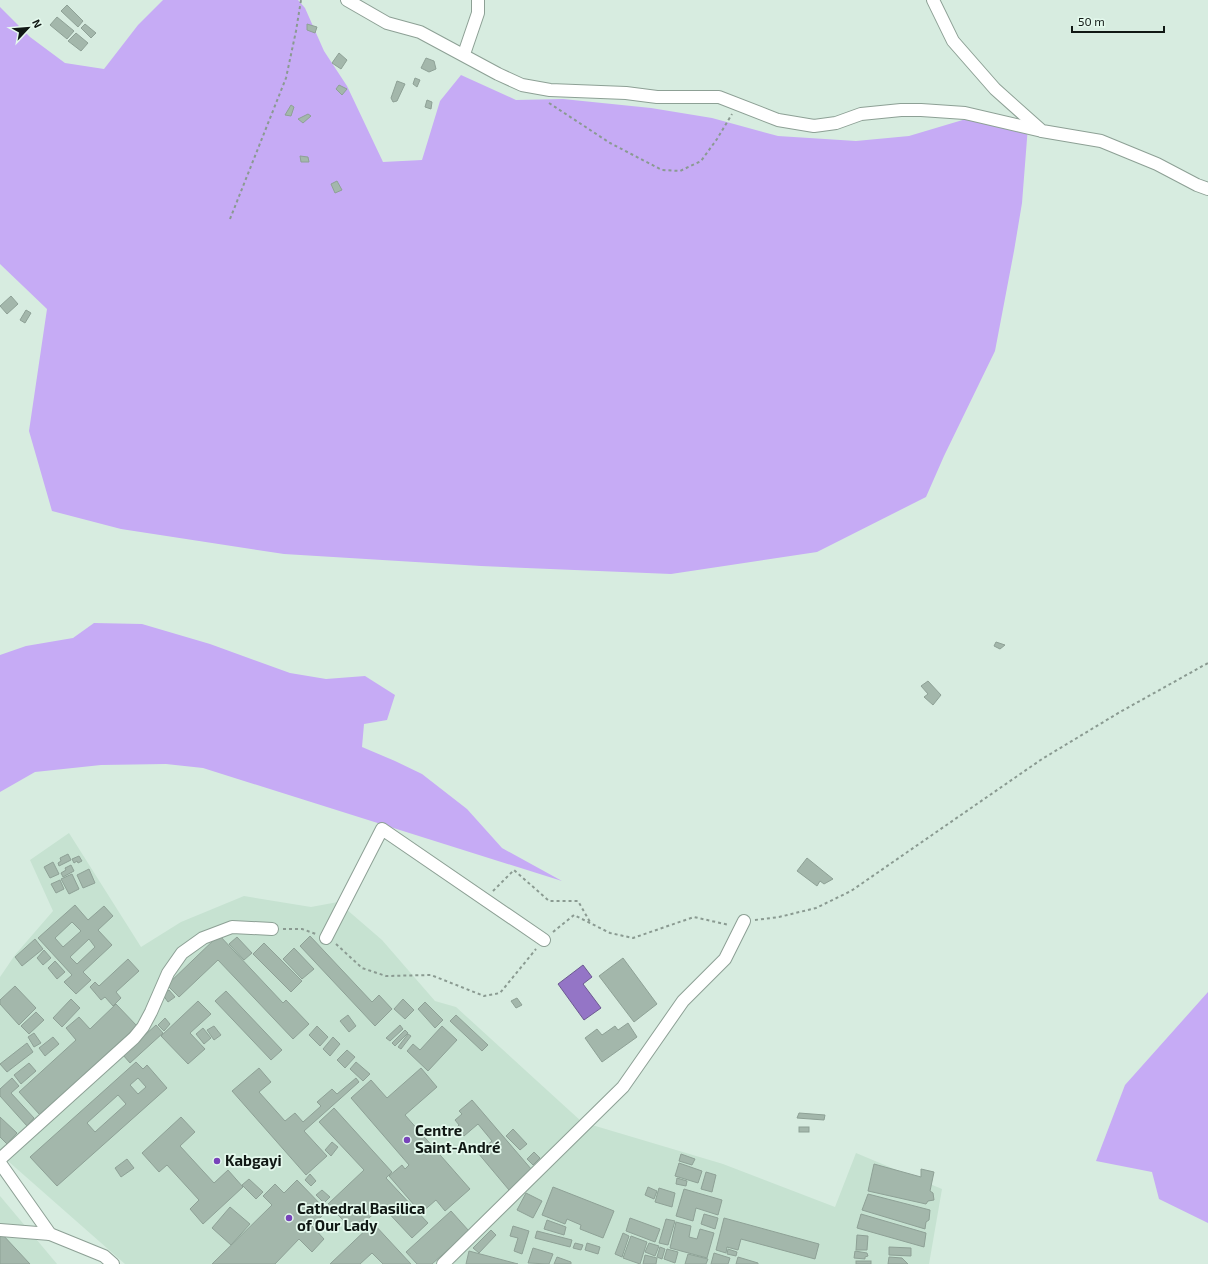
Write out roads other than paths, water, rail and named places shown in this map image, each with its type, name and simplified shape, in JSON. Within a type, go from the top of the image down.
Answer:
[{"type":"street","points":[[347,0],[387,23],[420,32],[464,54],[498,74],[522,84],[550,90],[626,93],[657,97],[719,97],[778,120],[814,126],[836,123],[861,114],[921,110],[965,113],[1042,132],[1101,141],[1157,164],[1197,185],[1208,189]]},
{"type":"street","points":[[464,54],[478,13],[478,0]]},
{"type":"street","points":[[933,0],[953,41],[995,89],[1042,132]]},
{"type":"street","points":[[326,938],[382,829],[544,940]]},
{"type":"street","points":[[443,1264],[624,1087],[683,1001],[725,959],[744,921]]},
{"type":"street","points":[[0,1159],[134,1038],[143,1027],[168,973],[182,953],[203,938],[232,927],[272,929]]},
{"type":"street","points":[[0,1163],[50,1234]]},
{"type":"street","points":[[0,1230],[50,1234],[104,1256],[113,1264]]},
{"type":"place","name":"Centre Saint-André","points":[[407,1140]]},
{"type":"place","name":"Kabgayi","points":[[217,1161]]},
{"type":"place","name":"Cathedral Basilica of Our Lady","points":[[289,1218]]}]
